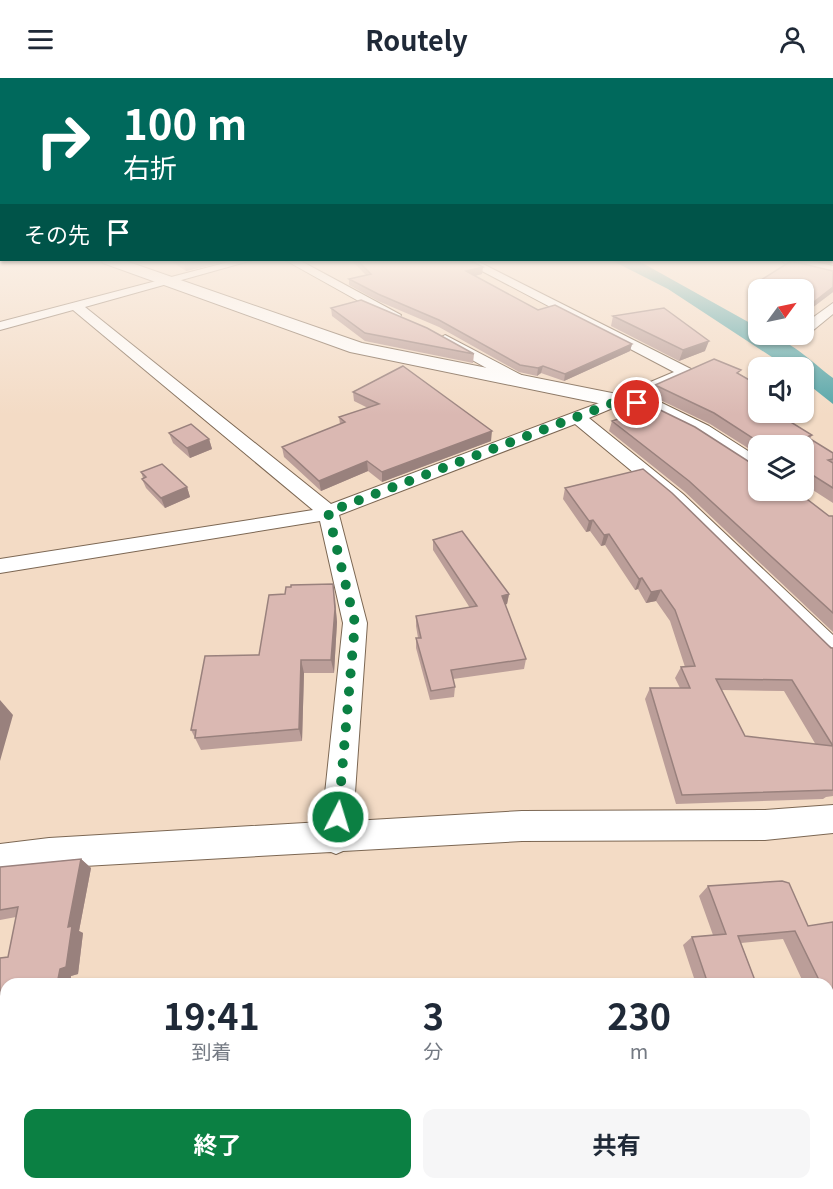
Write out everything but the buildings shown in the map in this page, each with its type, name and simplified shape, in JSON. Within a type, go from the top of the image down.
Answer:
[{"type":"street","points":[[0,326],[58,311]]},
{"type":"street","points":[[82,311],[328,512],[355,623],[336,839]]},
{"type":"street","points":[[252,311],[357,348],[652,407],[681,418],[748,462]]},
{"type":"street","points":[[384,311],[403,319]]},
{"type":"street","points":[[0,566],[295,520],[328,512],[621,400],[686,372],[566,311]]},
{"type":"street","points":[[814,322],[828,311]]},
{"type":"street","points":[[433,332],[521,381]]},
{"type":"street","points":[[577,417],[676,498],[833,650]]},
{"type":"street","points":[[0,860],[49,853],[336,839],[522,826],[765,825],[833,819]]},
{"type":"water","points":[[701,311],[728,311],[748,322],[748,341]]},
{"type":"water","points":[[753,345],[790,345],[808,357],[772,357]]},
{"type":"water","points":[[814,362],[833,378],[833,404],[814,389]]},
{"type":"route","points":[[338,817],[355,623],[328,512],[621,400],[637,403]]}]
